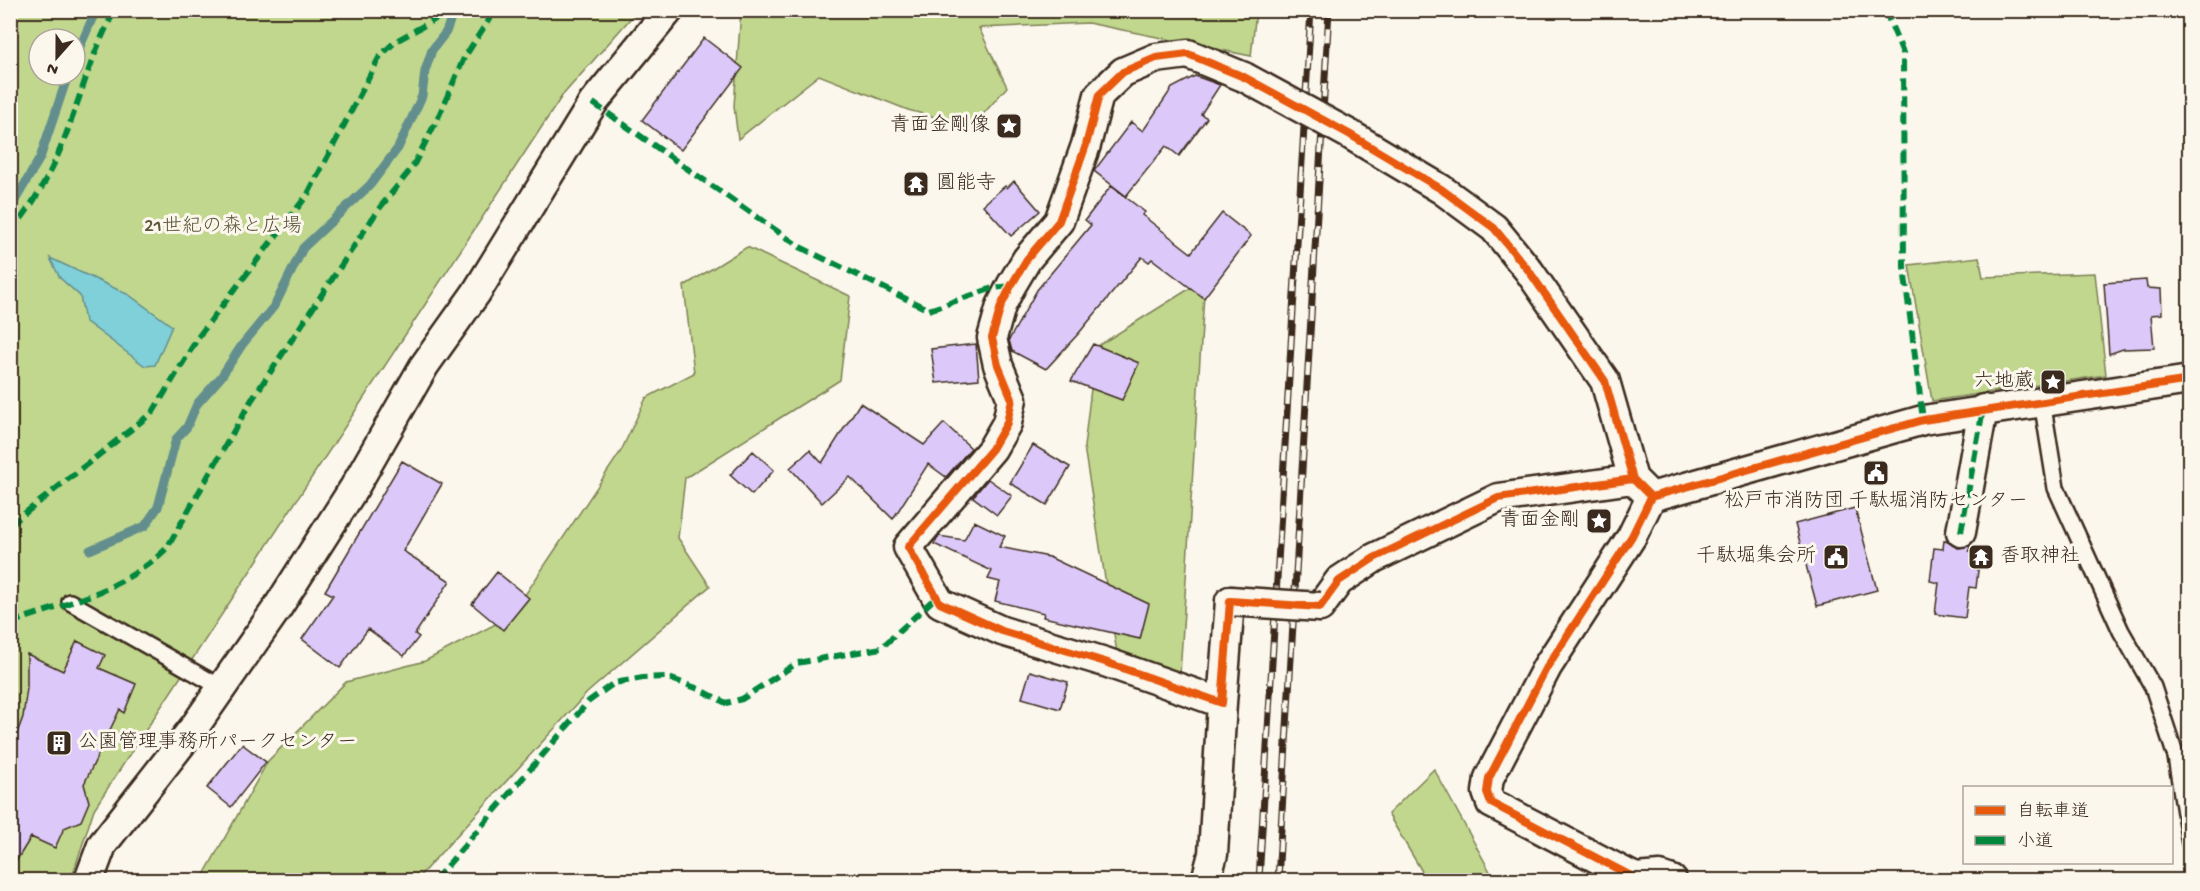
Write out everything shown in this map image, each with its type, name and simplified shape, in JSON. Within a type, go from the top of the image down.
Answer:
[{"type":"street","points":[[89,880],[102,845],[222,688],[330,525],[424,366],[476,293],[593,103],[669,10]]},
{"type":"street","points":[[1222,703],[1105,662],[1002,631],[940,603],[908,547],[992,449],[1007,423],[1012,399],[998,365],[992,338],[1001,306],[1011,286],[1027,259],[1059,220],[1086,145],[1099,95],[1123,72],[1156,58],[1188,54],[1244,77],[1349,134],[1442,189],[1494,228],[1529,271],[1605,381],[1642,488],[1632,536],[1547,667],[1489,778],[1487,792],[1491,803],[1635,879],[1660,876],[1672,880]]},
{"type":"street","points":[[1206,880],[1213,854],[1230,602],[1320,607],[1339,581],[1374,558],[1498,498],[1642,488],[1923,420],[1983,409],[2190,380]]},
{"type":"street","points":[[1961,532],[1983,409]]},
{"type":"lane","points":[[2042,401],[2056,488],[2121,631],[2157,697],[2176,757],[2190,844]]},
{"type":"lane","points":[[70,602],[222,688]]},
{"type":"green space","name":"21世紀の森と広場","points":[[10,11],[637,11],[562,96],[94,809],[71,880],[11,880]]},
{"type":"green space","points":[[741,11],[1256,11],[1251,56],[1088,23],[979,28],[1007,87],[972,127],[908,110],[819,75],[738,139],[734,106]]},
{"type":"green space","points":[[747,247],[850,296],[840,380],[685,478],[678,538],[710,586],[587,693],[416,880],[201,880],[268,761],[346,682],[425,661],[511,616],[621,451],[646,398],[694,373],[684,286]]},
{"type":"green space","points":[[1979,257],[1983,277],[2095,273],[2106,375],[1932,401],[1909,265]]},
{"type":"green space","points":[[1205,279],[1180,674],[1117,653],[1084,447],[1096,347]]},
{"type":"green space","points":[[1434,769],[1494,880],[1427,880],[1388,814]]},
{"type":"water","points":[[50,258],[129,295],[172,326],[155,365],[145,366],[85,321],[80,296],[60,278]]},
{"type":"building","points":[[704,38],[743,68],[681,150],[642,120]]},
{"type":"building","points":[[1195,76],[1220,85],[1201,114],[1207,118],[1179,156],[1166,146],[1126,196],[1094,171],[1131,122],[1143,131],[1172,88]]},
{"type":"building","points":[[1014,181],[1040,211],[1011,236],[983,205]]},
{"type":"building","points":[[1111,186],[1145,212],[1142,215],[1191,253],[1222,213],[1251,236],[1204,298],[1152,259],[1149,262],[1142,257],[1046,369],[1012,351],[1009,340],[1037,290],[1091,225],[1085,220]]},
{"type":"building","points":[[2146,280],[2147,288],[2161,289],[2162,314],[2151,315],[2154,348],[2123,349],[2109,354],[2104,283]]},
{"type":"building","points":[[976,344],[979,379],[936,383],[931,349]]},
{"type":"building","points":[[1093,344],[1139,363],[1122,400],[1071,381]]},
{"type":"building","points":[[860,403],[924,445],[944,423],[971,448],[946,477],[928,464],[893,519],[850,477],[822,503],[790,468],[810,450],[822,463]]},
{"type":"building","points":[[1033,445],[1070,467],[1047,505],[1010,483]]},
{"type":"building","points":[[753,451],[774,470],[752,495],[730,475]]},
{"type":"building","points":[[402,461],[442,484],[403,551],[450,581],[415,634],[419,637],[404,656],[368,629],[340,668],[302,639],[333,595],[325,591]]},
{"type":"building","points":[[988,479],[1012,496],[997,515],[973,497]]},
{"type":"building","name":"千駄堀集会所","points":[[1855,508],[1877,590],[1817,606],[1795,524]]},
{"type":"building","points":[[974,521],[1005,536],[999,547],[1049,557],[1149,604],[1140,639],[1043,617],[1044,613],[995,601],[1000,582],[988,579],[992,571],[934,544],[939,536],[964,540]]},
{"type":"building","points":[[1944,540],[1958,548],[1970,546],[1969,551],[1980,553],[1976,588],[1969,587],[1965,618],[1935,614],[1939,583],[1930,581],[1934,548],[1943,549]]},
{"type":"building","points":[[497,572],[529,598],[503,630],[472,604]]},
{"type":"building","name":"公園管理事務所パークセンター","points":[[77,641],[105,655],[99,668],[136,684],[124,713],[120,709],[84,784],[89,802],[81,821],[64,828],[55,848],[31,837],[10,871],[10,752],[23,717],[27,688],[27,654],[63,671]]},
{"type":"building","points":[[1030,671],[1068,682],[1060,709],[1022,698]]},
{"type":"building","points":[[242,744],[266,762],[231,807],[207,788]]},
{"type":"waterway","points":[[87,31],[96,10]]},
{"type":"waterway","points":[[90,550],[145,526],[158,507],[176,439],[187,427],[197,404],[221,377],[242,345],[275,305],[303,248],[370,185],[398,148],[422,96],[425,71],[432,50],[446,32],[454,10]]},
{"type":"waterway","points":[[10,209],[40,158],[64,87]]},
{"type":"railway","points":[[1259,880],[1311,10]]},
{"type":"railway","points":[[1278,880],[1329,10]]},
{"type":"marked path","points":[[10,233],[32,203],[50,172],[96,50],[115,10]]},
{"type":"marked path","points":[[10,525],[153,412],[199,336],[308,194],[380,56],[396,41],[452,10]]},
{"type":"marked path","points":[[10,623],[73,602],[113,585],[150,563],[167,548],[251,401],[378,210],[412,168],[437,120],[464,58],[495,10]]},
{"type":"marked path","points":[[1885,10],[1903,53],[1904,268],[1923,420]]},
{"type":"marked path","points":[[593,103],[800,247],[929,310],[993,288],[1011,286]]},
{"type":"marked path","points":[[1961,532],[1983,409]]},
{"type":"marked path","points":[[435,880],[589,701],[614,683],[666,677],[699,689],[726,703],[742,699],[797,663],[881,648],[935,598]]},
{"type":"cycle path","points":[[1633,479],[1498,498],[1374,558],[1339,581],[1320,607],[1230,601],[1222,703],[1105,662],[1002,631],[940,603],[908,547],[992,449],[1007,423],[1012,399],[998,365],[992,338],[1001,306],[1011,286],[1027,259],[1059,221],[1086,145],[1099,95],[1123,72],[1156,58],[1188,54],[1244,77],[1349,134],[1441,189],[1494,228],[1529,271],[1605,381],[1633,479],[1651,497]]},
{"type":"cycle path","points":[[1635,880],[1491,803],[1487,792],[1489,778],[1547,667],[1632,536],[1651,497],[1923,420],[2190,380]]},
{"type":"place","name":"青面金剛像","points":[[1009,126]]},
{"type":"place","name":"圓能寺","points":[[916,184]]},
{"type":"place","name":"六地蔵","points":[[2053,382]]},
{"type":"place","name":"松戸市消防団 千駄堀消防センター","points":[[1876,473]]},
{"type":"place","name":"青面金剛","points":[[1599,521]]},
{"type":"place","name":"千駄堀集会所","points":[[1836,557]]},
{"type":"place","name":"香取神社","points":[[1981,557]]},
{"type":"place","name":"公園管理事務所パークセンター","points":[[59,743]]}]
